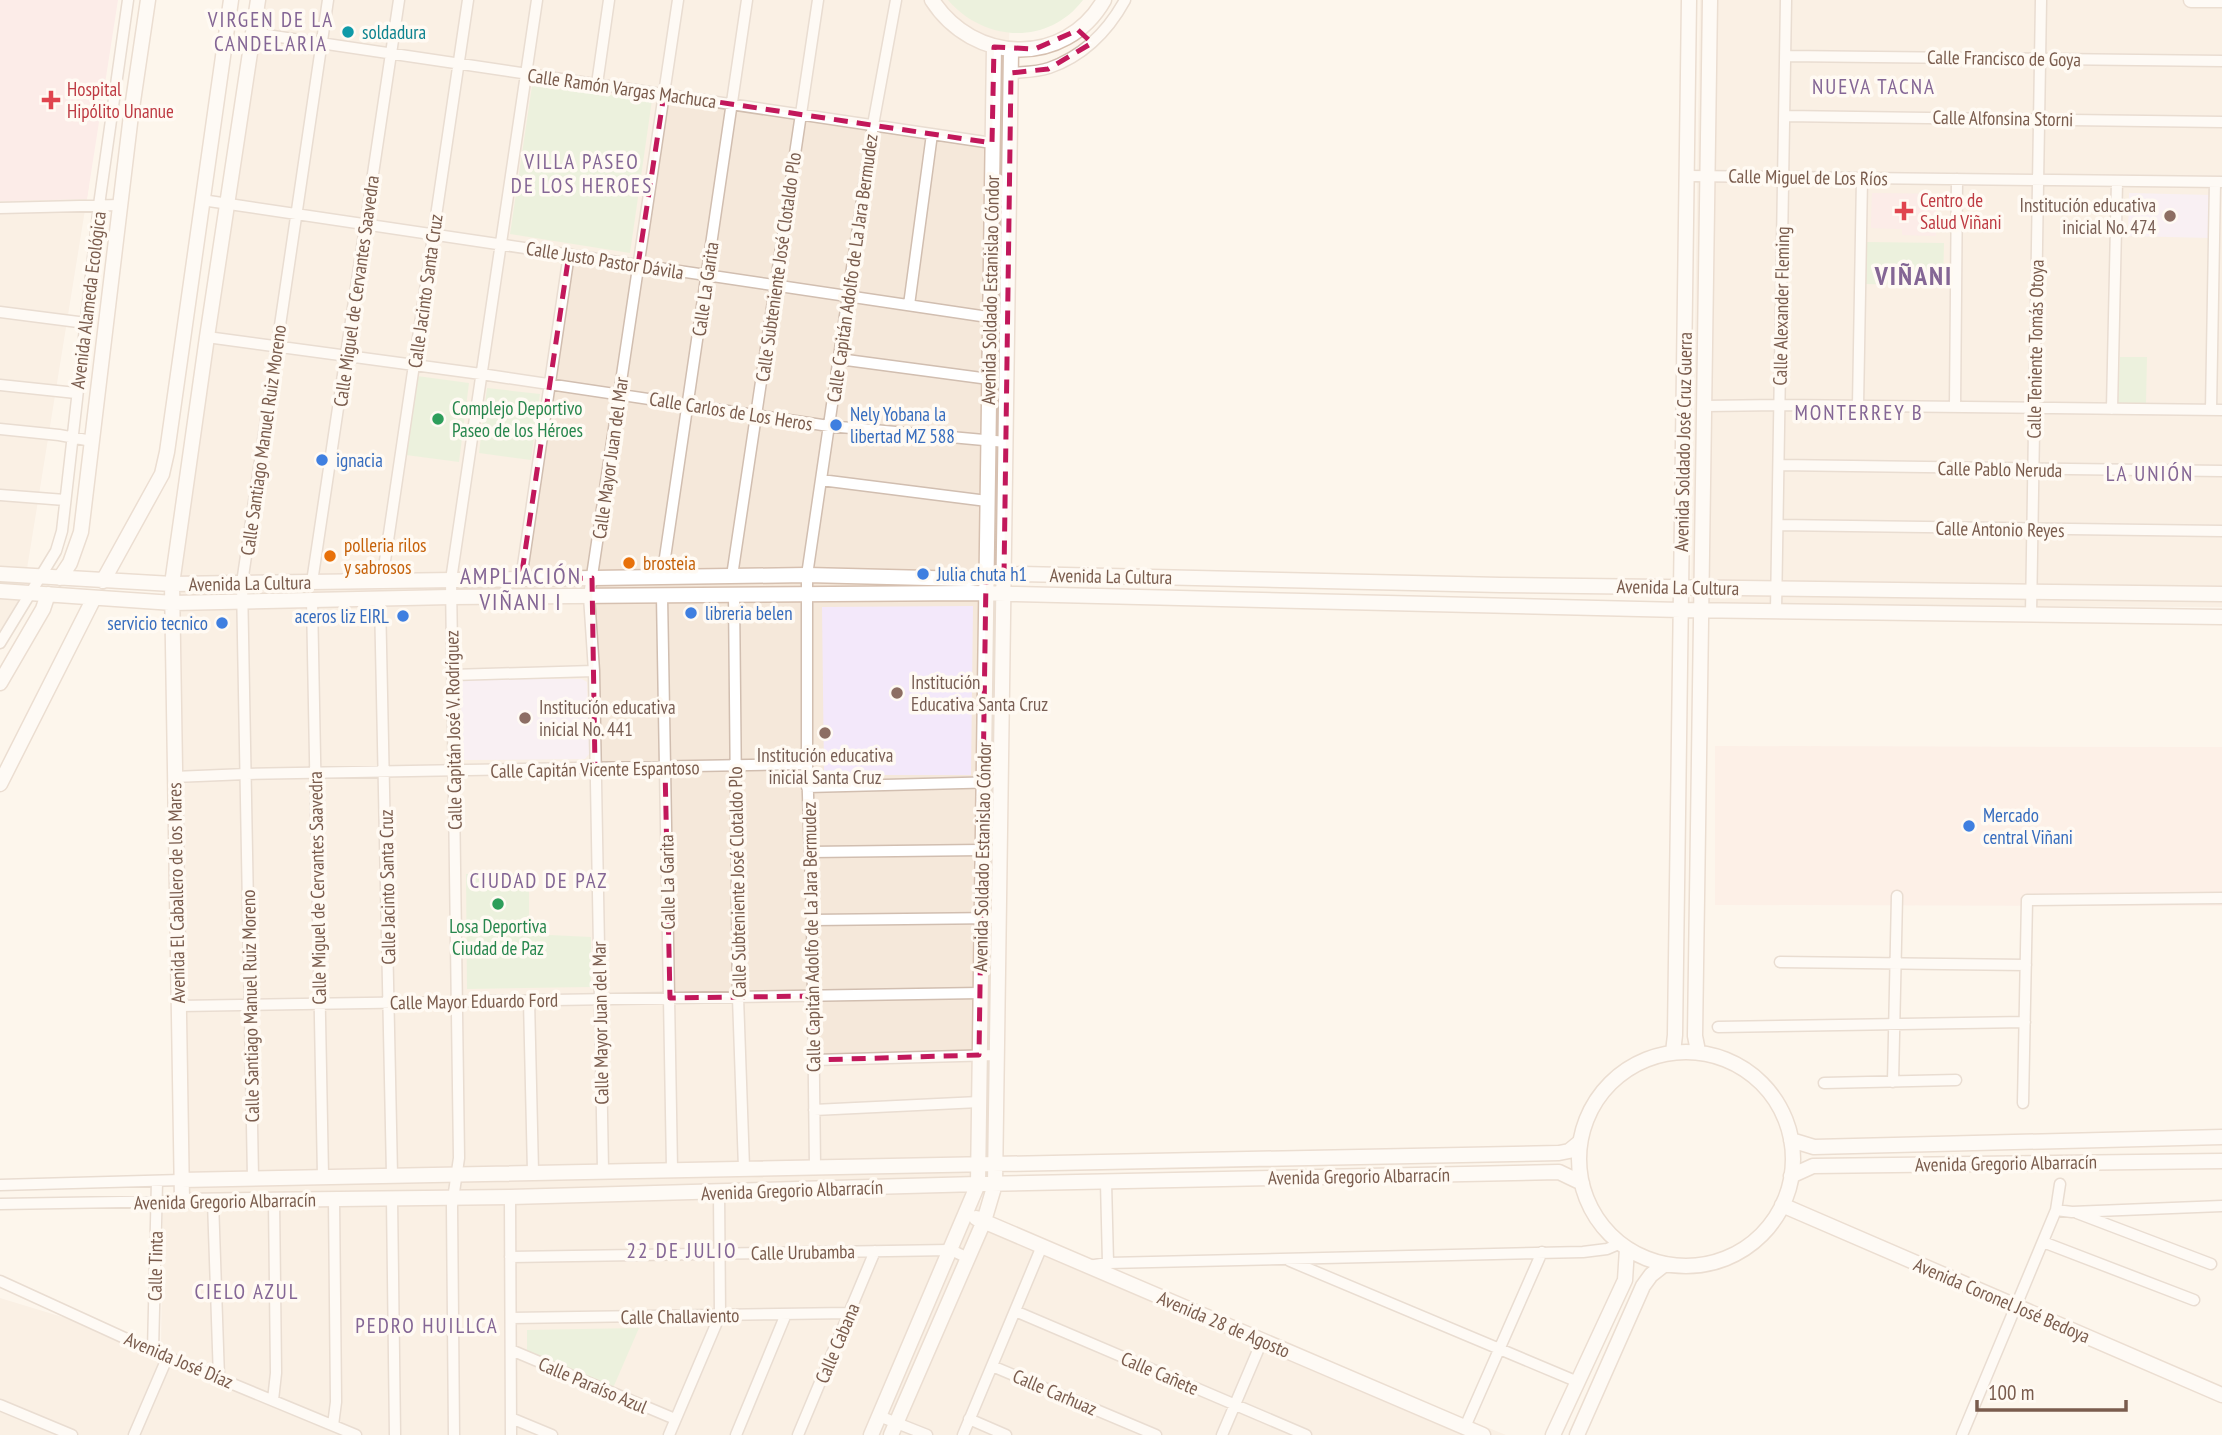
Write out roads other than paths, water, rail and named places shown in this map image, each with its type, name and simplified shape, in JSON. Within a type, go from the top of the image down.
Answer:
[{"type":"street","name":"Avenida Alameda Ecológica","points":[[0,643],[56,551],[62,531],[99,205],[128,0]]},
{"type":"street","name":"Avenida Alameda Ecológica","points":[[60,578],[70,563],[81,532],[120,205],[148,0]]},
{"type":"street","points":[[103,581],[162,474],[167,452],[231,0]]},
{"type":"street","points":[[172,584],[206,337],[258,0]]},
{"type":"street","name":"Calle Santiago Manuel Ruiz Moreno","points":[[253,1178],[242,583],[328,0]]},
{"type":"street","name":"Calle Miguel de Cervantes Saavedra","points":[[312,582],[399,0]]},
{"type":"street","name":"Calle Jacinto Santa Cruz","points":[[382,581],[468,0]]},
{"type":"street","name":"Calle Capitán José V. Rodríguez","points":[[454,1435],[454,1198],[459,1158],[451,580],[537,0]]},
{"type":"street","points":[[597,84],[609,0]]},
{"type":"street","name":"Calle Mayor Juan del Mar","points":[[603,1170],[594,671],[589,596],[678,0]]},
{"type":"street","name":"Calle La Garita","points":[[662,578],[747,0]]},
{"type":"street","name":"Calle Subteniente José Clotaldo Plo","points":[[732,576],[818,0]]},
{"type":"street","name":"Calle Capitán Adolfo de La Jara Bermudez","points":[[815,1167],[812,920],[807,787],[807,575],[873,125],[896,0]]},
{"type":"street","points":[[932,0],[957,29],[981,43],[1011,50],[1035,49],[1058,42],[1078,30],[1104,0]]},
{"type":"street","points":[[1011,73],[1048,69],[1085,49],[1112,23],[1125,0]]},
{"type":"street","name":"Avenida Soldado José Cruz Guerra","points":[[1673,1052],[1689,0]]},
{"type":"street","name":"Avenida Soldado José Cruz Guerra","points":[[1698,1051],[1695,1036],[1710,0]]},
{"type":"street","name":"Calle Alexander Fleming","points":[[1776,611],[1787,0]]},
{"type":"street","name":"Calle Teniente Tomás Otoya","points":[[2031,615],[2041,0]]},
{"type":"street","points":[[2190,0],[2222,0]]},
{"type":"street","points":[[1078,30],[1092,43]]},
{"type":"street","name":"Calle Ramón Vargas Machuca","points":[[253,33],[992,143]]},
{"type":"street","name":"Avenida Soldado Estanislao Cóndor","points":[[871,1435],[978,1184],[994,47]]},
{"type":"street","name":"Avenida Soldado Estanislao Cóndor","points":[[893,1429],[984,1222],[995,1184],[1011,50]]},
{"type":"street","name":"Calle Francisco de Goya","points":[[1786,56],[2222,61]]},
{"type":"street","name":"Calle Alfonsina Storni","points":[[1785,116],[2222,121]]},
{"type":"street","points":[[909,305],[932,134]]},
{"type":"street","name":"Calle Miguel de Los Ríos","points":[[1687,176],[2219,182]]},
{"type":"street","points":[[1858,406],[1862,178]]},
{"type":"street","points":[[1955,407],[1957,179]]},
{"type":"street","points":[[2112,409],[2117,181]]},
{"type":"street","points":[[1704,407],[1780,405],[2217,410],[2219,182]]},
{"type":"street","name":"Calle Justo Pastor Dávila","points":[[202,200],[1007,320]]},
{"type":"street","points":[[0,208],[120,205]]},
{"type":"street","points":[[521,579],[569,254]]},
{"type":"street","points":[[0,312],[86,323]]},
{"type":"street","name":"Calle Carlos de Los Heros","points":[[206,337],[481,374],[829,426],[1006,442]]},
{"type":"street","points":[[839,359],[989,379]]},
{"type":"street","points":[[0,385],[76,393]]},
{"type":"street","points":[[0,429],[92,441]]},
{"type":"street","name":"Calle Pablo Neruda","points":[[1779,465],[2222,471]]},
{"type":"street","points":[[821,480],[987,501]]},
{"type":"street","points":[[0,495],[65,500]]},
{"type":"street","name":"Calle Antonio Reyes","points":[[1778,525],[2222,531]]},
{"type":"street","name":"Avenida La Cultura","points":[[0,574],[172,584],[807,575],[969,579],[1035,574],[1701,588],[2222,594]]},
{"type":"street","points":[[1344,602],[1345,581]]},
{"type":"street","name":"Avenida El Caballero de los Mares","points":[[172,584],[182,1201]]},
{"type":"street","name":"Avenida La Cultura","points":[[0,592],[173,603],[451,597],[1004,594],[1681,610],[2222,617]]},
{"type":"street","points":[[0,683],[43,609],[48,594]]},
{"type":"street","name":"Calle Subteniente José Clotaldo Plo","points":[[734,595],[738,997],[744,1168]]},
{"type":"street","name":"Calle La Garita","points":[[662,596],[672,1169]]},
{"type":"street","points":[[0,784],[94,598]]},
{"type":"street","name":"Calle Jacinto Santa Cruz","points":[[380,599],[392,1175]]},
{"type":"street","name":"Calle Miguel de Cervantes Saavedra","points":[[312,600],[323,1176]]},
{"type":"street","points":[[452,674],[594,671]]},
{"type":"street","name":"Calle Capitán Vicente Espantoso","points":[[174,778],[246,774],[807,764]]},
{"type":"street","points":[[807,787],[1001,782]]},
{"type":"street","points":[[810,852],[982,850]]},
{"type":"street","points":[[1894,1082],[1897,897]]},
{"type":"street","points":[[2023,1103],[2028,900],[2222,898]]},
{"type":"street","points":[[812,920],[999,918]]},
{"type":"street","points":[[1780,962],[2026,965]]},
{"type":"street","name":"Calle Mayor Eduardo Ford","points":[[178,1006],[980,993]]},
{"type":"street","points":[[529,1000],[533,1172]]},
{"type":"street","points":[[1717,1027],[2025,1022]]},
{"type":"street","points":[[1698,1051],[1723,1058],[1760,1081],[1780,1108],[1791,1140],[1791,1175],[1782,1205],[1763,1233],[1747,1247],[1728,1258],[1697,1265],[1665,1264],[1645,1258],[1624,1246],[1598,1220],[1588,1202],[1582,1182],[1580,1142],[1594,1104],[1606,1087],[1621,1074],[1638,1063],[1673,1052],[1698,1051]]},
{"type":"street","points":[[814,1060],[998,1055]]},
{"type":"street","points":[[1824,1083],[1956,1080]]},
{"type":"street","points":[[814,1110],[979,1102]]},
{"type":"street","name":"Avenida Gregorio Albarracín","points":[[1791,1140],[1814,1147],[2222,1137]]},
{"type":"street","name":"Avenida Gregorio Albarracín","points":[[0,1185],[456,1173],[1559,1153],[1569,1151],[1580,1142]]},
{"type":"street","name":"Avenida Gregorio Albarracín","points":[[1791,1175],[1813,1166],[2222,1161]]},
{"type":"street","name":"Avenida Gregorio Albarracín","points":[[0,1205],[510,1197],[1559,1172],[1582,1182]]},
{"type":"street","name":"Calle Tinta","points":[[153,1351],[157,1181]]},
{"type":"street","points":[[1106,1182],[1108,1263]]},
{"type":"street","points":[[1962,1435],[2056,1210],[2060,1184]]},
{"type":"street","points":[[669,1435],[720,1315],[719,1192]]},
{"type":"street","points":[[510,1197],[511,1435]]},
{"type":"street","points":[[392,1198],[395,1435]]},
{"type":"street","points":[[333,1425],[336,1402],[334,1199]]},
{"type":"street","points":[[273,1400],[276,1373],[274,1200]]},
{"type":"street","points":[[213,1201],[219,1378]]},
{"type":"street","name":"Avenida Coronel José Bedoya","points":[[1782,1205],[2222,1395]]},
{"type":"street","points":[[2056,1210],[2072,1212],[2222,1206]]},
{"type":"street","points":[[2072,1212],[2211,1264]]},
{"type":"street","name":"Avenida 28 de Agosto","points":[[966,1214],[1482,1435]]},
{"type":"street","points":[[2043,1242],[2194,1300]]},
{"type":"street","points":[[962,1435],[1042,1246]]},
{"type":"street","points":[[1088,1266],[1108,1263],[1542,1252],[1624,1246]]},
{"type":"street","points":[[1553,1435],[1625,1280],[1624,1246]]},
{"type":"street","name":"Calle Urubamba","points":[[510,1257],[951,1250],[968,1258]]},
{"type":"street","name":"Calle Cabana","points":[[798,1435],[875,1251]]},
{"type":"street","points":[[1465,1427],[1542,1252]]},
{"type":"street","points":[[1284,1258],[1578,1382]]},
{"type":"street","points":[[1577,1435],[1643,1286],[1651,1275],[1665,1264]]},
{"type":"street","name":"Avenida José Díaz","points":[[1,1283],[153,1351],[356,1435]]},
{"type":"street","name":"Calle Cañete","points":[[1015,1311],[1306,1435]]},
{"type":"street","name":"Calle Challaviento","points":[[511,1318],[849,1313]]},
{"type":"street","points":[[736,1435],[786,1314]]},
{"type":"street","points":[[1222,1435],[1262,1341]]},
{"type":"street","name":"Calle Paraíso Azul","points":[[511,1350],[675,1419]]},
{"type":"street","points":[[134,1435],[168,1356]]},
{"type":"street","name":"Calle Carhuaz","points":[[992,1366],[1156,1435]]},
{"type":"street","points":[[0,1405],[72,1435]]},
{"type":"street","points":[[879,1416],[893,1429],[927,1435]]},
{"type":"street","points":[[511,1418],[552,1435]]},
{"type":"street","points":[[969,1419],[1006,1435]]},
{"type":"place","name":"soldadura","points":[[348,32]]},
{"type":"place","name":"Hospital Hipólito Unanue","points":[[51,100]]},
{"type":"place","name":"Centro de Salud Viñani","points":[[1904,211]]},
{"type":"place","name":"Institución educativa inicial No. 474","points":[[2170,216]]},
{"type":"place","name":"Complejo Deportivo Paseo de los Héroes","points":[[438,419]]},
{"type":"place","name":"Nely Yobana la libertad MZ 588","points":[[836,425]]},
{"type":"place","name":"ignacia","points":[[322,460]]},
{"type":"place","name":"polleria rilos y sabrosos","points":[[330,556]]},
{"type":"place","name":"brosteia","points":[[629,563]]},
{"type":"place","name":"Julia chuta h1","points":[[923,574]]},
{"type":"place","name":"libreria belen","points":[[691,613]]},
{"type":"place","name":"aceros liz EIRL","points":[[403,616]]},
{"type":"place","name":"servicio tecnico","points":[[222,623]]},
{"type":"place","name":"Institución Educativa Santa Cruz","points":[[897,693]]},
{"type":"place","name":"Institución educativa inicial No. 441","points":[[525,718]]},
{"type":"place","name":"Institución educativa inicial Santa Cruz","points":[[825,733]]},
{"type":"place","name":"Mercado central Viñani","points":[[1969,826]]},
{"type":"place","name":"Losa Deportiva Ciudad de Paz","points":[[498,904]]},
{"type":"district","name":"VIRGEN DE LA CANDELARIA","points":[[271,32]]},
{"type":"district","name":"NUEVA TACNA","points":[[1874,87]]},
{"type":"district","name":"VILLA PASEO DE LOS HEROES","points":[[582,174]]},
{"type":"district","name":"VIÑANI","points":[[1914,276]]},
{"type":"district","name":"MONTERREY B","points":[[1859,413]]},
{"type":"district","name":"LA UNIÓN","points":[[2150,474]]},
{"type":"district","name":"AMPLIACIÓN VIÑANI I","points":[[521,589]]},
{"type":"district","name":"CIUDAD DE PAZ","points":[[539,881]]},
{"type":"district","name":"22 DE JULIO","points":[[682,1251]]},
{"type":"district","name":"CIELO AZUL","points":[[247,1292]]},
{"type":"district","name":"PEDRO HUILLCA","points":[[427,1326]]}]
